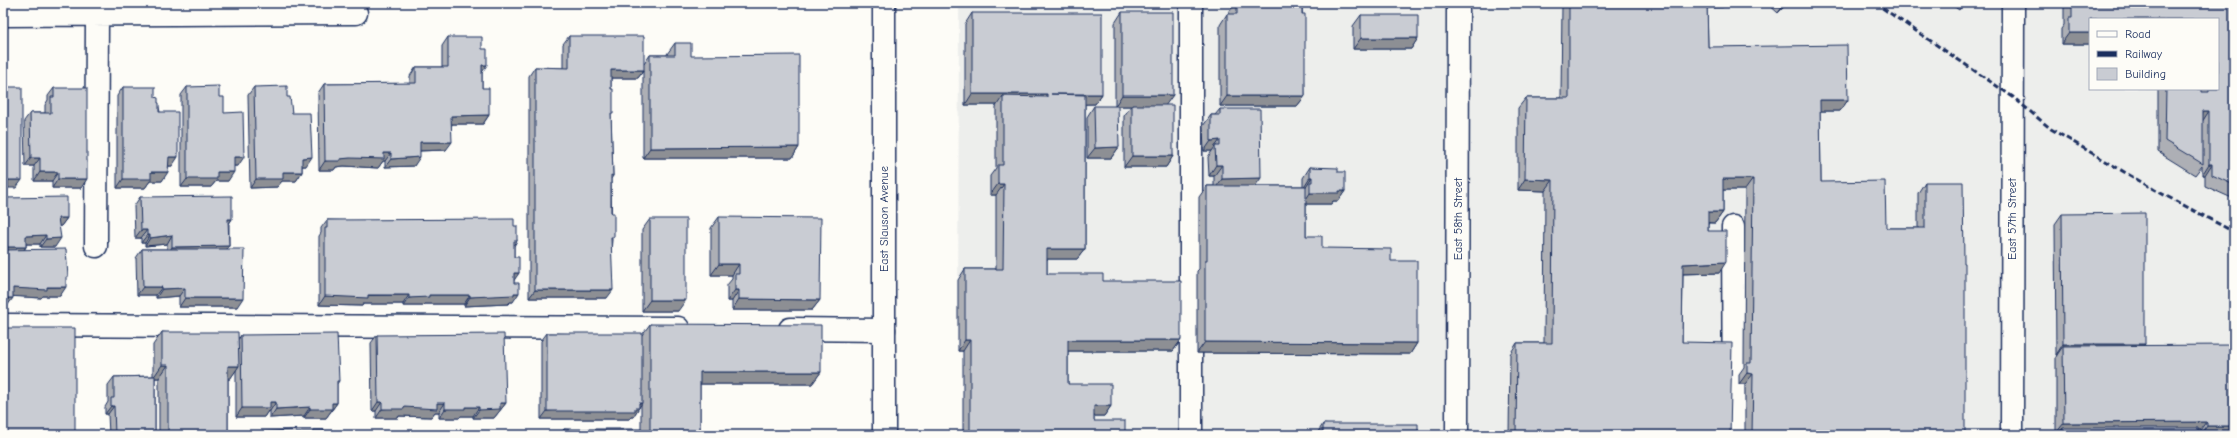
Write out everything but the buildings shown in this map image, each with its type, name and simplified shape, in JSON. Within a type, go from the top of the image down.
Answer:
[{"type":"street","name":"East Slauson Avenue","points":[[884,3],[884,435]]},
{"type":"street","points":[[1191,3],[1191,435]]},
{"type":"street","name":"East 58th Street","points":[[1458,3],[1458,435]]},
{"type":"street","name":"East 57th Street","points":[[2012,435],[2013,3]]},
{"type":"street","points":[[3,15],[64,9],[97,14],[356,13]]},
{"type":"street","points":[[96,246],[97,14]]},
{"type":"street","points":[[1732,227],[1734,435]]},
{"type":"street","points":[[3,324],[694,328]]},
{"type":"street","points":[[773,329],[884,330]]},
{"type":"shaded area","points":[[959,3],[2234,3],[2234,435],[963,435],[963,351],[958,351]]},
{"type":"railway","points":[[1875,3],[2013,97],[2051,129],[2155,190],[2234,232]]}]
